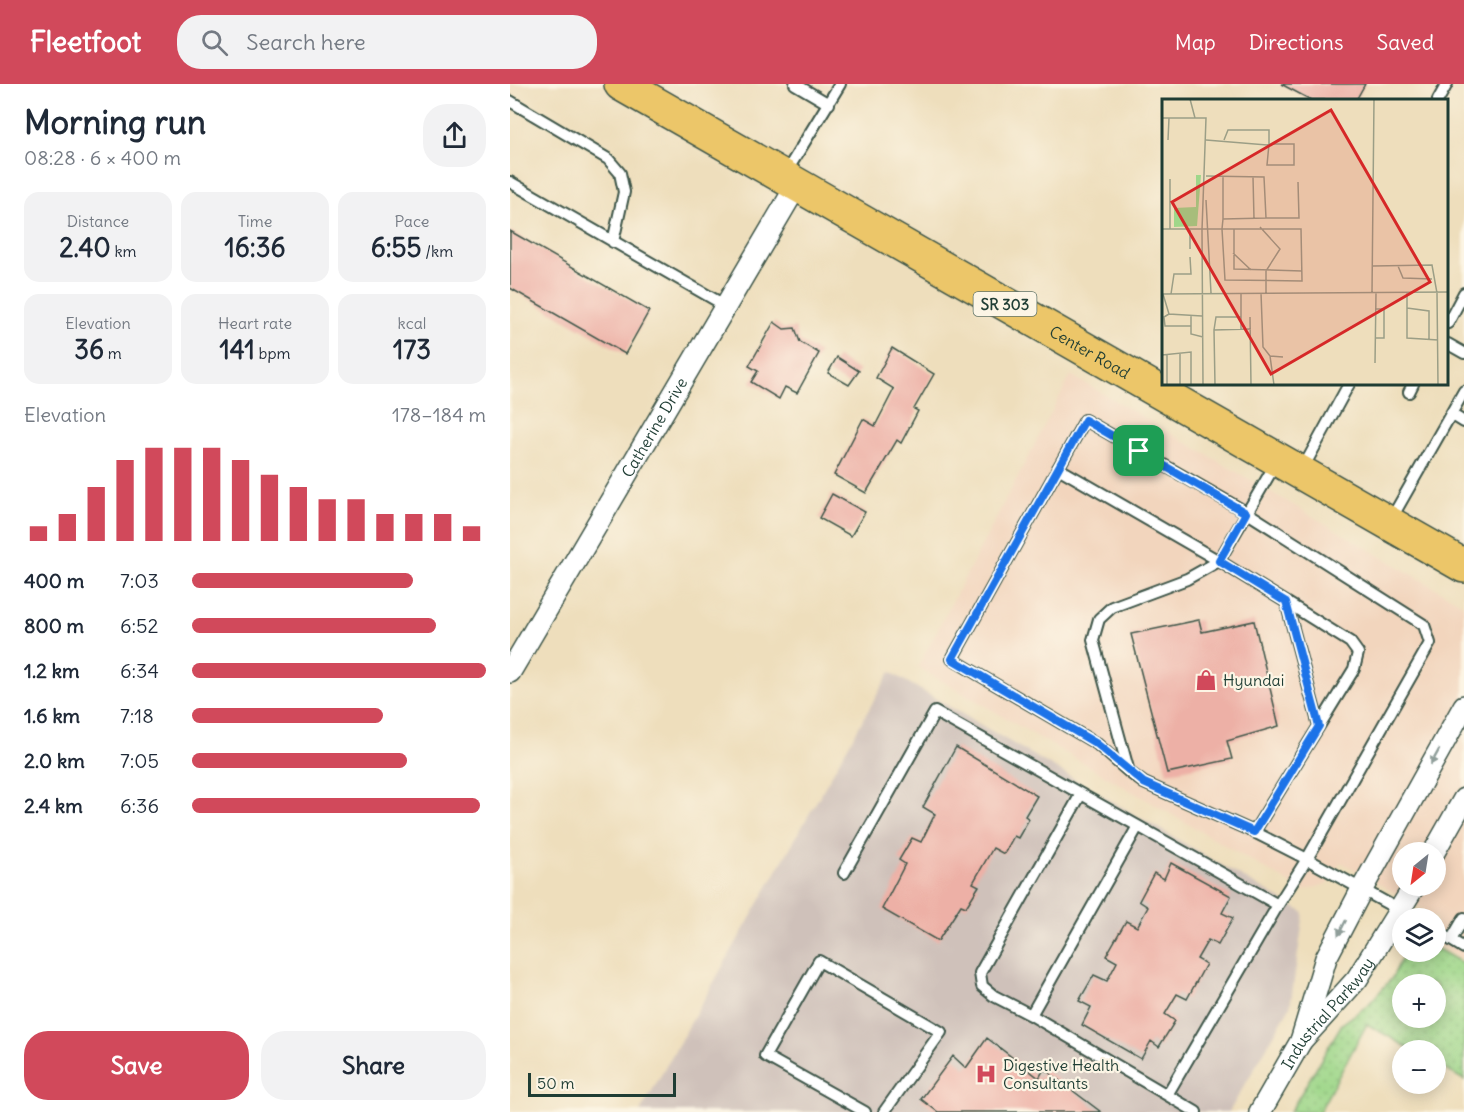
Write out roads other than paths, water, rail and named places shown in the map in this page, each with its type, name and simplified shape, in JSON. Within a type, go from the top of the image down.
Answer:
[{"type":"main road","name":"Center Road","points":[[639,88],[790,181],[1464,566]]},
{"type":"street","name":"Catherine Drive","points":[[510,672],[726,306],[790,181]]},
{"type":"street","points":[[1301,1041],[1326,958],[1464,706]]},
{"type":"street","points":[[1440,842],[1464,799]]},
{"type":"street","name":"Industrial Parkway","points":[[1260,1112],[1301,1041],[1357,979],[1392,934]]},
{"type":"lane","points":[[795,84],[829,104]]},
{"type":"lane","points":[[790,181],[840,84]]},
{"type":"lane","points":[[1439,99],[1447,84]]},
{"type":"lane","points":[[510,101],[608,159],[620,173],[624,192],[613,242]]},
{"type":"lane","points":[[510,182],[726,306]]},
{"type":"lane","points":[[1449,320],[1464,293]]},
{"type":"lane","points":[[1449,345],[1464,353]]},
{"type":"lane","points":[[1129,772],[1093,640],[1099,619],[1112,607],[1187,579],[1219,561],[1246,513],[1289,466],[1348,386]]},
{"type":"lane","points":[[1389,523],[1464,391]]},
{"type":"lane","points":[[1450,414],[1464,422]]},
{"type":"lane","points":[[1167,1095],[1307,859],[1430,642],[1424,625],[1246,513],[1085,420],[952,659],[1097,744],[1144,783],[1254,832],[1307,859],[1396,908]]},
{"type":"lane","points":[[1058,468],[1286,602],[1350,642],[1358,653],[1354,669],[1254,832]]},
{"type":"lane","points":[[1286,602],[1319,726]]},
{"type":"lane","points":[[844,873],[935,712],[1278,905]]},
{"type":"lane","points":[[1081,794],[980,973],[982,986],[1196,1112]]},
{"type":"lane","points":[[1031,1015],[1138,826]]},
{"type":"lane","points":[[1451,940],[1464,918]]},
{"type":"lane","points":[[1446,937],[1464,948]]},
{"type":"lane","points":[[865,1112],[765,1056],[819,961],[941,1032],[884,1112]]},
{"type":"place","name":"Hyundai","points":[[1206,680]]},
{"type":"place","name":"Digestive Health Consultants","points":[[986,1074]]}]
